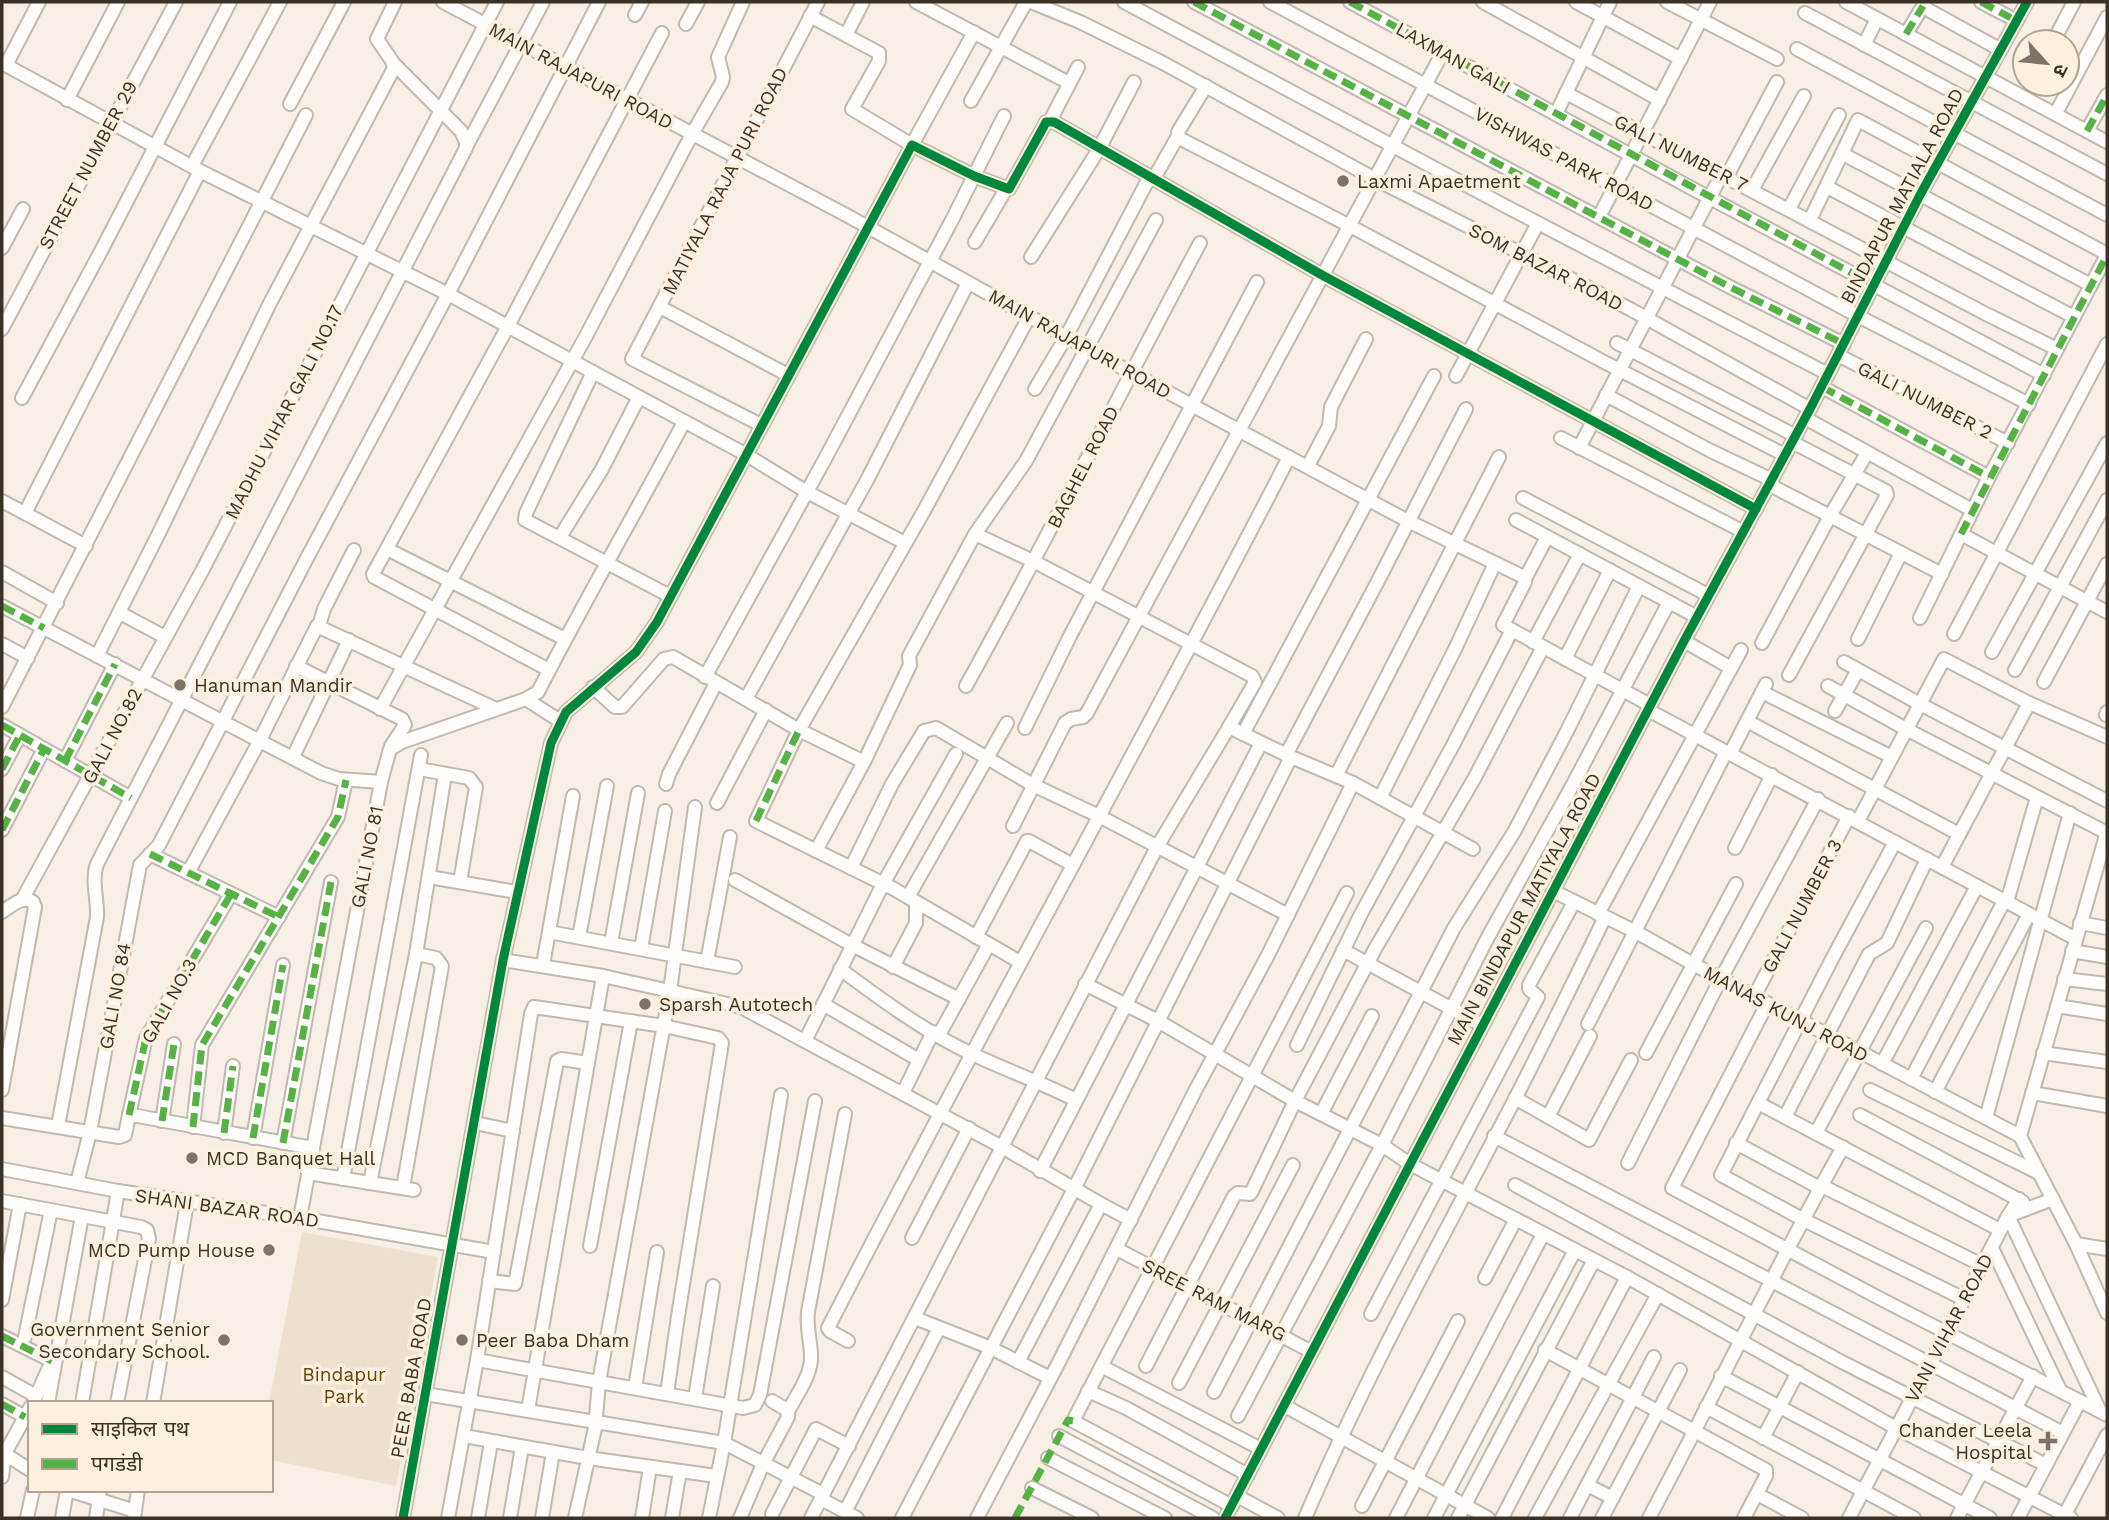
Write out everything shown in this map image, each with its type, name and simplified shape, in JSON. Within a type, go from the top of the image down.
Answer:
[{"type":"street","points":[[39,2],[4,64],[196,168],[508,326],[746,454],[807,492],[905,544]]},
{"type":"street","points":[[67,100],[118,2]]},
{"type":"street","name":"STREET NUMBER 29","points":[[2,329],[176,2]]},
{"type":"street","points":[[22,398],[230,2]]},
{"type":"street","points":[[25,513],[280,2]]},
{"type":"street","points":[[290,104],[344,2]]},
{"type":"street","points":[[395,2],[377,36],[379,42],[394,64],[461,131],[466,148]]},
{"type":"street","name":"MAIN RAJAPURI ROAD","points":[[446,2],[1193,406],[1525,579]]},
{"type":"street","name":"MADHU VIHAR GALI NO.17","points":[[202,571],[497,2]]},
{"type":"street","points":[[58,1126],[97,917],[95,871],[401,270],[543,2]]},
{"type":"street","name":"GALI NO 84","points":[[76,1183],[90,1132],[135,884],[146,857],[159,845],[307,558],[448,295],[598,2]]},
{"type":"street","points":[[635,15],[642,2]]},
{"type":"street","points":[[686,24],[698,2]]},
{"type":"street","points":[[380,709],[402,665],[573,361],[722,82],[718,57],[743,2]]},
{"type":"street","name":"MATIYALA RAJA PURI ROAD","points":[[761,425],[632,359],[818,2]]},
{"type":"street","points":[[846,35],[863,2]]},
{"type":"street","points":[[916,2],[1069,83]]},
{"type":"street","points":[[971,101],[1028,2]]},
{"type":"street","name":"SOM BAZAR ROAD","points":[[1028,2],[1080,22],[1206,86],[1375,179],[1646,318],[1808,413],[1867,453],[1972,510]]},
{"type":"street","points":[[1124,2],[1828,374]]},
{"type":"street","name":"GALI NUMBER 2","points":[[1194,2],[1677,259],[2008,443]]},
{"type":"street","name":"VISHWAS PARK ROAD","points":[[1270,2],[1858,316],[2029,404]]},
{"type":"street","name":"LAXMAN GALI","points":[[1350,2],[1632,156],[2044,375]]},
{"type":"street","points":[[1483,2],[1660,100]]},
{"type":"street","points":[[1576,2],[1681,59]]},
{"type":"street","points":[[1556,114],[1610,2]]},
{"type":"street","points":[[1667,2],[1777,59]]},
{"type":"street","points":[[1599,217],[1710,2]]},
{"type":"street","points":[[1846,2],[2107,142]]},
{"type":"street","points":[[1981,2],[2017,21]]},
{"type":"street","name":"BINDAPUR MATIALA ROAD","points":[[1808,413],[1920,195],[2027,2]]},
{"type":"street","points":[[2060,28],[2074,2]]},
{"type":"street","points":[[1906,34],[1924,4],[2001,50]]},
{"type":"street","points":[[1805,13],[2107,174]]},
{"type":"street","points":[[810,16],[876,51],[880,56],[852,107],[853,111],[912,145],[1006,189],[1011,188],[1044,126],[1050,121],[1077,67]]},
{"type":"street","points":[[2056,113],[2107,17]]},
{"type":"street","points":[[1864,45],[1877,19]]},
{"type":"street","points":[[526,699],[560,721],[566,712],[636,652],[646,640],[974,32]]},
{"type":"street","points":[[549,670],[374,577],[375,569],[508,326],[662,33]]},
{"type":"street","points":[[1797,50],[2107,215]]},
{"type":"street","points":[[1013,826],[1065,723],[1085,715],[1443,51]]},
{"type":"street","points":[[97,656],[310,225],[394,64]]},
{"type":"street","points":[[1031,257],[1099,149],[1134,82]]},
{"type":"street","points":[[1579,448],[1709,197],[1777,82]]},
{"type":"street","points":[[1035,389],[1151,179],[1206,86]]},
{"type":"street","name":"GALI NUMBER 7","points":[[1566,93],[2057,349]]},
{"type":"street","points":[[2087,131],[2107,95]]},
{"type":"street","points":[[1752,190],[1804,96]]},
{"type":"street","points":[[2,707],[306,115]]},
{"type":"street","points":[[666,784],[710,680],[1004,116]]},
{"type":"street","points":[[1789,209],[1839,116]]},
{"type":"street","points":[[1810,220],[1858,120],[2107,255],[1989,477],[1920,618]]},
{"type":"street","points":[[1050,121],[1322,275],[1756,509]]},
{"type":"street","points":[[1178,136],[1785,455]]},
{"type":"street","points":[[1843,154],[2091,285]]},
{"type":"street","points":[[1827,187],[2074,317]]},
{"type":"street","points":[[975,243],[1006,189]]},
{"type":"street","points":[[2,248],[23,209]]},
{"type":"street","points":[[816,851],[864,762],[909,665],[909,656],[975,534],[1026,461],[1156,220]]},
{"type":"street","points":[[1456,376],[1538,223]]},
{"type":"street","name":"BAGHEL ROAD","points":[[966,686],[1035,562],[1200,243]]},
{"type":"street","points":[[1025,728],[1257,282]]},
{"type":"street","points":[[746,699],[867,480],[968,284]]},
{"type":"street","points":[[660,307],[788,375]]},
{"type":"street","points":[[1020,962],[883,884],[757,821],[799,730],[905,544],[1028,317]]},
{"type":"street","points":[[1308,466],[1331,420],[1331,407],[1366,339]]},
{"type":"street","points":[[1617,343],[1887,492],[1789,675]]},
{"type":"street","points":[[1954,634],[2107,344]]},
{"type":"street","points":[[593,372],[525,518],[530,524],[560,537],[670,596]]},
{"type":"street","points":[[1243,734],[1434,376]]},
{"type":"street","points":[[1822,387],[1989,477]]},
{"type":"street","points":[[1606,395],[1942,574]]},
{"type":"street","points":[[560,537],[597,476],[639,397]]},
{"type":"street","points":[[902,1518],[1074,1189],[1229,884],[1288,756],[1466,410]]},
{"type":"street","points":[[1771,483],[1808,413]]},
{"type":"street","points":[[390,749],[402,742],[526,699],[538,692],[606,561],[641,504],[684,422]]},
{"type":"street","points":[[1561,438],[1744,532]]},
{"type":"street","points":[[1992,652],[2107,443]]},
{"type":"street","points":[[1762,643],[1867,453]]},
{"type":"street","points":[[848,1341],[828,1328],[971,1053],[1192,645],[1289,457]]},
{"type":"street","points":[[1336,776],[1499,457]]},
{"type":"street","name":"MAIN BINDAPUR MATIYALA ROAD","points":[[1225,1518],[1708,595],[1771,483]]},
{"type":"street","points":[[1523,498],[1708,595]]},
{"type":"street","points":[[2015,670],[2107,500]]},
{"type":"street","points":[[2,501],[86,546]]},
{"type":"street","points":[[1516,520],[1697,617]]},
{"type":"street","points":[[811,1518],[1157,846],[1256,680],[1035,562],[975,534]]},
{"type":"street","points":[[1961,534],[2107,612]]},
{"type":"street","points":[[1547,537],[1503,625],[1622,690],[1694,735],[2006,901],[2074,945],[2107,957]]},
{"type":"street","points":[[387,549],[565,639]]},
{"type":"street","points":[[188,873],[260,740],[354,550]]},
{"type":"street","points":[[1858,639],[1901,553]]},
{"type":"street","points":[[1146,1366],[1236,1194],[1250,1194],[1252,1191],[1295,1101],[1368,962],[1444,832],[1538,645],[1580,554]]},
{"type":"street","points":[[1380,797],[1495,563]]},
{"type":"street","points":[[2044,682],[2107,564]]},
{"type":"street","points":[[1565,659],[1610,570]]},
{"type":"street","name":"GALI NO.82","points":[[22,900],[202,571]]},
{"type":"street","points":[[2,572],[57,603]]},
{"type":"street","points":[[1214,1392],[1454,928],[1514,832],[1639,586]]},
{"type":"street","points":[[1238,1416],[1489,937],[1669,602]]},
{"type":"street","name":"GALI NO 81","points":[[2,606],[328,777],[381,782],[300,1218]]},
{"type":"street","points":[[120,613],[165,637]]},
{"type":"street","points":[[318,626],[496,709]]},
{"type":"street","points":[[1297,1045],[1343,950],[1512,630]]},
{"type":"street","points":[[293,757],[349,640]]},
{"type":"street","points":[[1684,641],[1731,668]]},
{"type":"street","points":[[2,644],[28,658]]},
{"type":"street","points":[[1305,1518],[1339,1437],[1393,1329],[1515,1098],[1601,915],[1741,650]]},
{"type":"street","points":[[593,687],[618,709],[629,701],[664,659],[677,659],[799,730],[864,762]]},
{"type":"street","name":"GALI NUMBER 3","points":[[1754,997],[1853,818],[1875,788],[1944,659],[2029,702]]},
{"type":"street","points":[[1844,662],[2107,800]]},
{"type":"street","points":[[65,761],[115,664]]},
{"type":"street","points":[[296,666],[405,722],[390,749],[381,782]]},
{"type":"street","points":[[1835,711],[1858,670]]},
{"type":"street","points":[[1828,686],[2107,833],[2105,849],[2080,923],[2020,1136],[2076,1244],[2107,1313]]},
{"type":"street","points":[[1548,1116],[1636,932],[1764,688],[1892,757]]},
{"type":"street","points":[[1941,867],[2029,702],[2107,737]]},
{"type":"street","points":[[717,803],[766,710]]},
{"type":"street","name":"PEER BABA ROAD","points":[[403,1518],[503,960],[542,779],[560,721]]},
{"type":"street","points":[[1747,721],[1959,834]]},
{"type":"street","points":[[894,967],[916,923],[912,900],[1007,723]]},
{"type":"street","points":[[2,725],[131,798]]},
{"type":"street","points":[[1229,727],[1288,756],[1353,783],[1473,849]]},
{"type":"street","points":[[851,868],[892,784],[924,732],[936,728],[1033,785],[1288,915]]},
{"type":"street","points":[[2,768],[20,735]]},
{"type":"street","points":[[1040,1171],[1261,743]]},
{"type":"street","points":[[2,830],[44,749]]},
{"type":"street","points":[[805,1041],[883,884],[956,754]]},
{"type":"street","points":[[343,1179],[421,755]]},
{"type":"street","points":[[419,769],[468,778],[476,787],[460,882]]},
{"type":"street","points":[[370,1183],[415,954],[445,774]]},
{"type":"street","points":[[1735,848],[1772,775]]},
{"type":"street","points":[[193,1127],[202,1045],[338,817],[346,780]]},
{"type":"street","points":[[976,1518],[1288,915],[1353,783]]},
{"type":"street","points":[[579,937],[607,786]]},
{"type":"street","points":[[611,943],[638,793]]},
{"type":"street","points":[[543,965],[573,796]]},
{"type":"street","points":[[1911,1079],[2006,901],[2037,797]]},
{"type":"street","points":[[1628,1163],[1818,799]]},
{"type":"street","points":[[575,1518],[596,1421],[599,1382],[664,1026],[695,807]]},
{"type":"street","points":[[640,949],[665,811]]},
{"type":"street","points":[[1986,1118],[2034,917],[2070,813]]},
{"type":"street","points":[[707,962],[730,837]]},
{"type":"street","points":[[976,937],[1027,841],[1073,865]]},
{"type":"street","points":[[1895,842],[1721,1176],[1964,1299]]},
{"type":"street","points":[[146,857],[188,873],[279,917]]},
{"type":"street","points":[[1785,1117],[1869,954],[1886,943],[1927,859]]},
{"type":"street","points":[[429,877],[517,892]]},
{"type":"street","points":[[735,880],[852,945],[959,999]]},
{"type":"street","points":[[283,1143],[331,881]]},
{"type":"street","points":[[1646,1053],[1736,884]]},
{"type":"street","points":[[1882,1064],[1977,886]]},
{"type":"street","name":"MANAS KUNJ ROAD","points":[[1553,891],[1636,932],[1767,1004],[2020,1136]]},
{"type":"street","points":[[1278,1518],[1235,1501],[1073,1421],[1347,893]]},
{"type":"street","name":"GALI NO.3","points":[[129,1115],[146,1038],[231,894]]},
{"type":"street","points":[[2,912],[22,900],[29,899],[35,907],[2,1090]]},
{"type":"street","points":[[1371,1314],[1538,997],[1529,989],[1530,985],[1574,902]]},
{"type":"street","points":[[1935,1092],[2034,917]]},
{"type":"street","points":[[2080,923],[2107,928]]},
{"type":"street","points":[[1816,1133],[1926,928]]},
{"type":"street","points":[[549,932],[735,967]]},
{"type":"street","points":[[903,1093],[919,1060],[959,999],[989,944]]},
{"type":"street","points":[[1343,950],[1482,1025]]},
{"type":"street","points":[[308,1173],[409,1189],[442,966],[436,958],[415,954]]},
{"type":"street","points":[[503,960],[603,976],[741,1007],[940,1112],[1040,1171],[1131,1220]]},
{"type":"street","points":[[253,1138],[283,965]]},
{"type":"street","points":[[840,969],[896,1010],[971,1053],[1076,1100]]},
{"type":"street","points":[[528,1410],[603,976]]},
{"type":"street","points":[[2064,979],[2107,984]]},
{"type":"street","points":[[1085,984],[1216,1053],[1295,1101],[1382,1145],[1410,1164],[1627,1277],[1896,1428],[2066,1517],[2107,1435]]},
{"type":"street","points":[[823,1004],[919,1060]]},
{"type":"street","points":[[1767,1004],[1672,1188],[2104,1413]]},
{"type":"street","points":[[2057,1006],[2107,1014]]},
{"type":"street","points":[[448,1518],[477,1360],[532,1010],[538,1007],[664,1026],[718,1038],[721,1041],[723,1048],[667,1394]]},
{"type":"street","points":[[1321,1114],[1371,1016]]},
{"type":"street","points":[[590,1246],[631,1021]]},
{"type":"street","points":[[162,1121],[174,1044]]},
{"type":"street","points":[[2043,1054],[2107,1062]]},
{"type":"street","points":[[489,1281],[515,1284],[558,1061],[561,1059],[588,1063]]},
{"type":"street","points":[[1515,1098],[1589,1140],[1631,1060]]},
{"type":"street","points":[[224,1133],[233,1066]]},
{"type":"street","points":[[1870,1090],[2039,1174]]},
{"type":"street","points":[[2032,1093],[2107,1106]]},
{"type":"street","points":[[709,1518],[780,1095]]},
{"type":"street","points":[[477,1360],[751,1408],[758,1402],[815,1101]]},
{"type":"street","points":[[1758,1103],[2000,1230]]},
{"type":"street","points":[[740,1518],[810,1367],[808,1312],[845,1114]]},
{"type":"street","points":[[2,1118],[122,1137],[129,1115],[313,1148]]},
{"type":"street","points":[[1860,1115],[2033,1207]]},
{"type":"street","points":[[475,1123],[513,1131]]},
{"type":"street","points":[[912,1238],[968,1128]]},
{"type":"street","points":[[1494,1136],[2063,1433]]},
{"type":"street","points":[[1736,1143],[1982,1265]]},
{"type":"street","points":[[1649,1518],[1843,1147]]},
{"type":"street","points":[[1179,1383],[1293,1165]]},
{"type":"street","name":"SHANI BAZAR ROAD","points":[[2,1169],[187,1203],[300,1218],[494,1252]]},
{"type":"street","points":[[1515,1185],[1912,1398],[2046,1465]]},
{"type":"street","points":[[82,1401],[118,1191]]},
{"type":"street","name":"VANI VIHAR ROAD","points":[[1849,1518],[2000,1230],[2019,1199]]},
{"type":"street","points":[[2053,1199],[2008,1216],[2104,1413]]},
{"type":"street","points":[[2,1201],[147,1230],[149,1239],[117,1401]]},
{"type":"street","points":[[153,1401],[187,1203]]},
{"type":"street","points":[[2,1300],[20,1204]]},
{"type":"street","points":[[1018,1362],[1101,1204]]},
{"type":"street","points":[[25,1337],[51,1210]]},
{"type":"street","points":[[48,1401],[82,1216]]},
{"type":"street","points":[[1485,1278],[1516,1219]]},
{"type":"street","points":[[1396,1518],[1543,1234]]},
{"type":"street","points":[[2076,1244],[2107,1249]]},
{"type":"street","name":"SREE RAM MARG","points":[[1117,1248],[1312,1352]]},
{"type":"street","points":[[1992,1248],[2061,1391]]},
{"type":"street","points":[[1434,1518],[1575,1250]]},
{"type":"street","points":[[635,1388],[657,1252]]},
{"type":"street","points":[[1458,1518],[1594,1260]]},
{"type":"street","points":[[1502,1518],[1627,1277]]},
{"type":"street","points":[[695,1398],[713,1286]]},
{"type":"street","points":[[1535,1518],[1657,1294]]},
{"type":"street","points":[[915,1318],[991,1348],[1050,1378]]},
{"type":"street","points":[[1362,1506],[1458,1321]]},
{"type":"street","points":[[425,1394],[723,1443],[790,1477],[851,1516],[939,1328]]},
{"type":"street","points":[[2,1336],[52,1361],[33,1401]]},
{"type":"street","points":[[1545,1350],[1766,1470],[1766,1476],[1744,1518]]},
{"type":"street","points":[[1570,1518],[1654,1357]]},
{"type":"street","points":[[1103,1367],[1261,1449]]},
{"type":"street","points":[[1602,1518],[1681,1370]]},
{"type":"street","points":[[1763,1438],[1798,1372]]},
{"type":"street","points":[[1721,1376],[1990,1518]]},
{"type":"street","points":[[2,1377],[28,1403]]},
{"type":"street","points":[[1956,1518],[2033,1377]]},
{"type":"street","points":[[1087,1391],[1126,1408],[1248,1475]]},
{"type":"street","points":[[772,1401],[788,1412]]},
{"type":"street","points":[[2018,1518],[2080,1401]]},
{"type":"street","points":[[2,1404],[28,1406]]},
{"type":"street","points":[[1285,1406],[1488,1518]]},
{"type":"street","points":[[1706,1408],[1914,1518]]},
{"type":"street","points":[[2,1477],[3,1452],[28,1411]]},
{"type":"street","points":[[772,1514],[816,1429],[849,1446]]},
{"type":"street","points":[[464,1436],[588,1458],[716,1476]]},
{"type":"street","points":[[1059,1436],[1213,1518]]},
{"type":"street","points":[[478,1518],[491,1442]]},
{"type":"street","points":[[510,1518],[522,1447]]},
{"type":"street","points":[[3,1452],[28,1469]]},
{"type":"street","points":[[542,1518],[553,1452]]},
{"type":"street","points":[[1048,1458],[1165,1518]]},
{"type":"street","points":[[642,1518],[650,1467]]},
{"type":"street","points":[[671,1518],[680,1471]]},
{"type":"street","points":[[1587,1485],[1613,1498]]},
{"type":"street","points":[[1032,1488],[1093,1518]]},
{"type":"street","points":[[27,1518],[33,1492]]},
{"type":"street","points":[[62,1518],[67,1492]]},
{"type":"street","points":[[80,1492],[99,1495],[134,1515],[138,1492]]},
{"type":"street","points":[[1757,1493],[1802,1518]]},
{"type":"street","points":[[96,1518],[99,1495]]},
{"type":"green space","name":"Bindapur Park","points":[[302,1232],[438,1257],[396,1486],[273,1460],[273,1401],[269,1401]]},
{"type":"marked path","points":[[1194,2],[1728,286],[1844,344]]},
{"type":"marked path","points":[[1350,2],[1874,285]]},
{"type":"marked path","points":[[1981,2],[2017,21]]},
{"type":"marked path","points":[[1906,34],[1923,6]]},
{"type":"marked path","points":[[2087,131],[2107,95]]},
{"type":"marked path","points":[[1961,534],[2107,255]]},
{"type":"marked path","points":[[1822,387],[1989,477]]},
{"type":"marked path","points":[[2,606],[44,628]]},
{"type":"marked path","points":[[65,761],[115,664]]},
{"type":"marked path","points":[[2,725],[131,798]]},
{"type":"marked path","points":[[756,821],[799,730]]},
{"type":"marked path","points":[[2,769],[20,735]]},
{"type":"marked path","points":[[2,830],[44,749]]},
{"type":"marked path","points":[[193,1127],[202,1045],[338,817],[346,780]]},
{"type":"marked path","points":[[150,854],[279,917]]},
{"type":"marked path","points":[[283,1143],[331,882]]},
{"type":"marked path","points":[[129,1115],[146,1038],[231,894]]},
{"type":"marked path","points":[[253,1138],[283,965]]},
{"type":"marked path","points":[[162,1121],[174,1044]]},
{"type":"marked path","points":[[224,1133],[233,1066]]},
{"type":"marked path","points":[[2,1336],[52,1361]]},
{"type":"marked path","points":[[2,1404],[25,1417]]},
{"type":"marked path","points":[[1015,1518],[1068,1420],[1073,1421]]},
{"type":"cycle path","points":[[1225,1518],[1684,641],[1810,409],[1920,195],[2027,2]]},
{"type":"cycle path","points":[[403,1518],[503,960],[551,743],[566,712],[636,652],[657,622],[912,145],[974,176],[1009,189],[1046,122],[1054,122],[1322,275],[1756,509]]},
{"type":"place","name":"Laxmi Apaetment","points":[[1343,181]]},
{"type":"place","name":"Hanuman Mandir","points":[[180,685]]},
{"type":"place","name":"Sparsh Autotech","points":[[645,1004]]},
{"type":"place","name":"MCD Banquet Hall","points":[[192,1158]]},
{"type":"place","name":"MCD Pump House","points":[[269,1250]]},
{"type":"place","name":"Government Senior Secondary School.","points":[[224,1340]]},
{"type":"place","name":"Peer Baba Dham","points":[[462,1340]]},
{"type":"place","name":"Chander Leela Hospital","points":[[2048,1441]]}]
